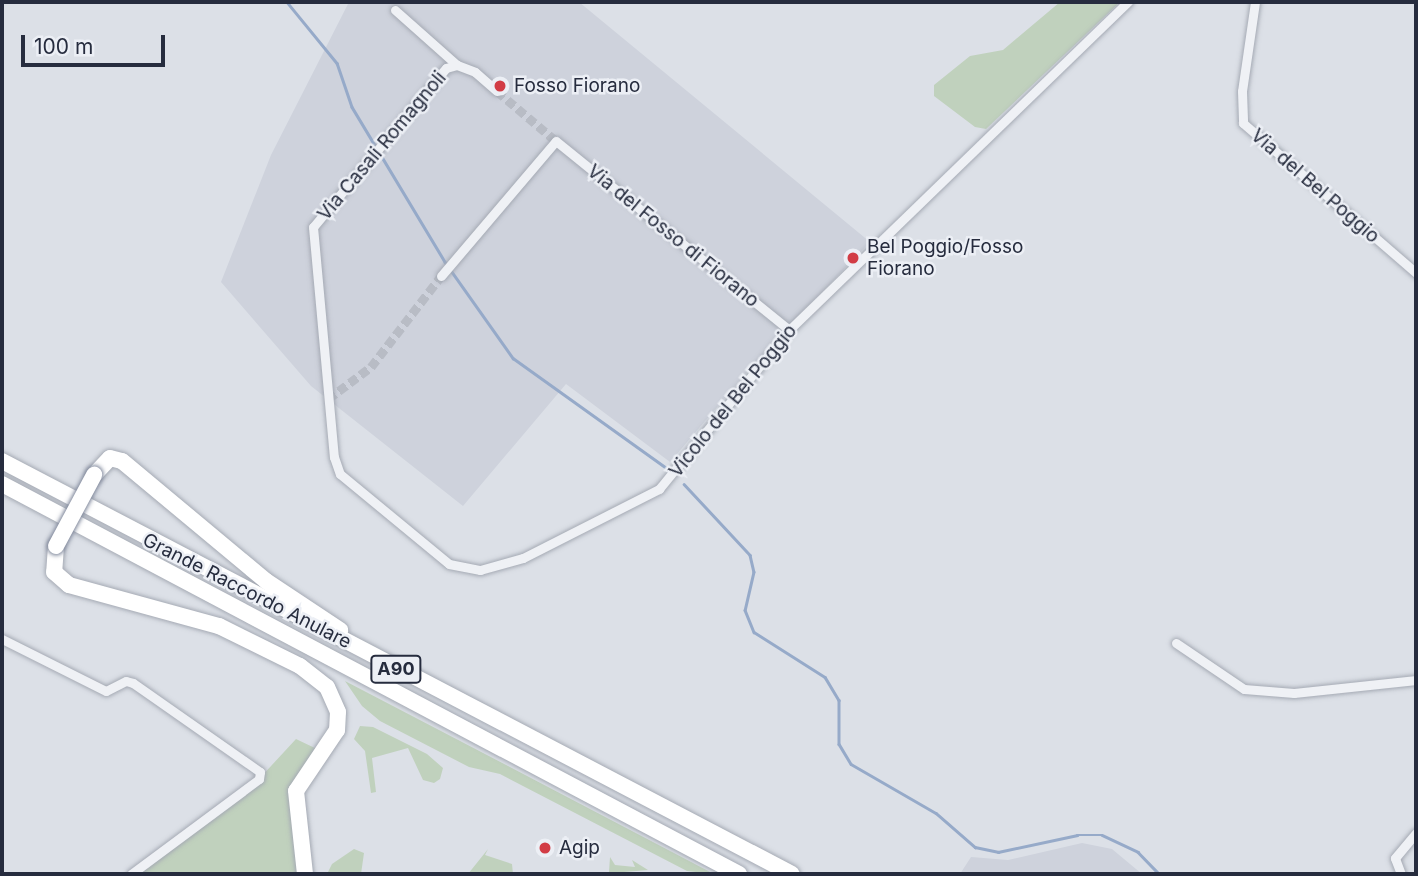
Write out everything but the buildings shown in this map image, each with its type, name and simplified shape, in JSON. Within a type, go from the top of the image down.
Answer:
[{"type":"highway","points":[[305,874],[296,791],[337,730],[338,712],[327,687],[300,666],[219,626],[69,585],[54,572],[56,546],[94,475],[110,458],[122,461],[266,581],[409,676]]},
{"type":"highway","name":"Grande Raccordo Anulare","points":[[2,461],[792,874]]},
{"type":"highway","name":"Grande Raccordo Anulare","points":[[2,484],[739,874]]},
{"type":"street","name":"Vicolo del Bel Poggio","points":[[328,399],[340,474],[449,564],[473,569],[500,567],[659,489],[789,330],[1128,2]]},
{"type":"street","name":"Via del Bel Poggio","points":[[1255,2],[1242,90],[1243,123],[1416,272]]},
{"type":"street","points":[[395,10],[457,65],[475,72],[497,91]]},
{"type":"street","name":"Via Casali Romagnoli","points":[[328,399],[313,227],[446,68],[457,65]]},
{"type":"street","name":"Via del Fosso di Fiorano","points":[[441,276],[556,141],[789,330]]},
{"type":"street","points":[[2,639],[106,691],[126,681],[133,683],[260,772],[259,779],[131,874]]},
{"type":"street","points":[[1177,643],[1244,688],[1294,692],[1416,680]]},
{"type":"street","points":[[1401,874],[1395,858],[1416,833]]},
{"type":"shaded area","points":[[349,2],[579,2],[870,242],[765,351],[670,462],[566,384],[463,506],[311,386],[221,282],[271,155]]},
{"type":"shaded area","points":[[1082,843],[1112,849],[1142,874],[960,874],[971,857],[1008,860]]},
{"type":"green space","points":[[1060,2],[1120,2],[986,129],[975,127],[934,96],[934,85],[970,56],[1003,50]]},
{"type":"green space","points":[[345,681],[714,874],[687,871],[500,774],[469,767],[380,721],[362,706]]},
{"type":"green space","points":[[360,726],[373,727],[427,754],[443,768],[440,779],[434,783],[423,780],[408,748],[372,758],[376,792],[371,793],[365,751],[354,739]]},
{"type":"green space","points":[[296,739],[319,750],[302,776],[305,874],[131,874],[259,779]]},
{"type":"green space","points":[[354,849],[364,853],[361,874],[327,874],[332,864]]},
{"type":"green space","points":[[488,849],[485,855],[512,864],[513,874],[468,874]]},
{"type":"green space","points":[[610,857],[615,865],[635,867],[632,860],[648,870],[600,874],[609,872]]},
{"type":"waterway","points":[[287,2],[337,63],[352,107],[445,262],[513,358],[668,469]]},
{"type":"waterway","points":[[684,484],[750,555],[754,572],[745,610],[754,632],[825,677],[839,700],[839,744],[851,764],[936,813],[975,847],[998,852],[1077,835],[1102,835],[1138,852],[1159,874]]},
{"type":"tunnel","points":[[497,91],[556,141]]},
{"type":"tunnel","points":[[328,399],[371,367],[441,276]]},
{"type":"place","name":"Fosso Fiorano","points":[[500,86]]},
{"type":"place","name":"Bel Poggio/Fosso Fiorano","points":[[853,258]]},
{"type":"place","name":"Agip","points":[[545,848]]}]
